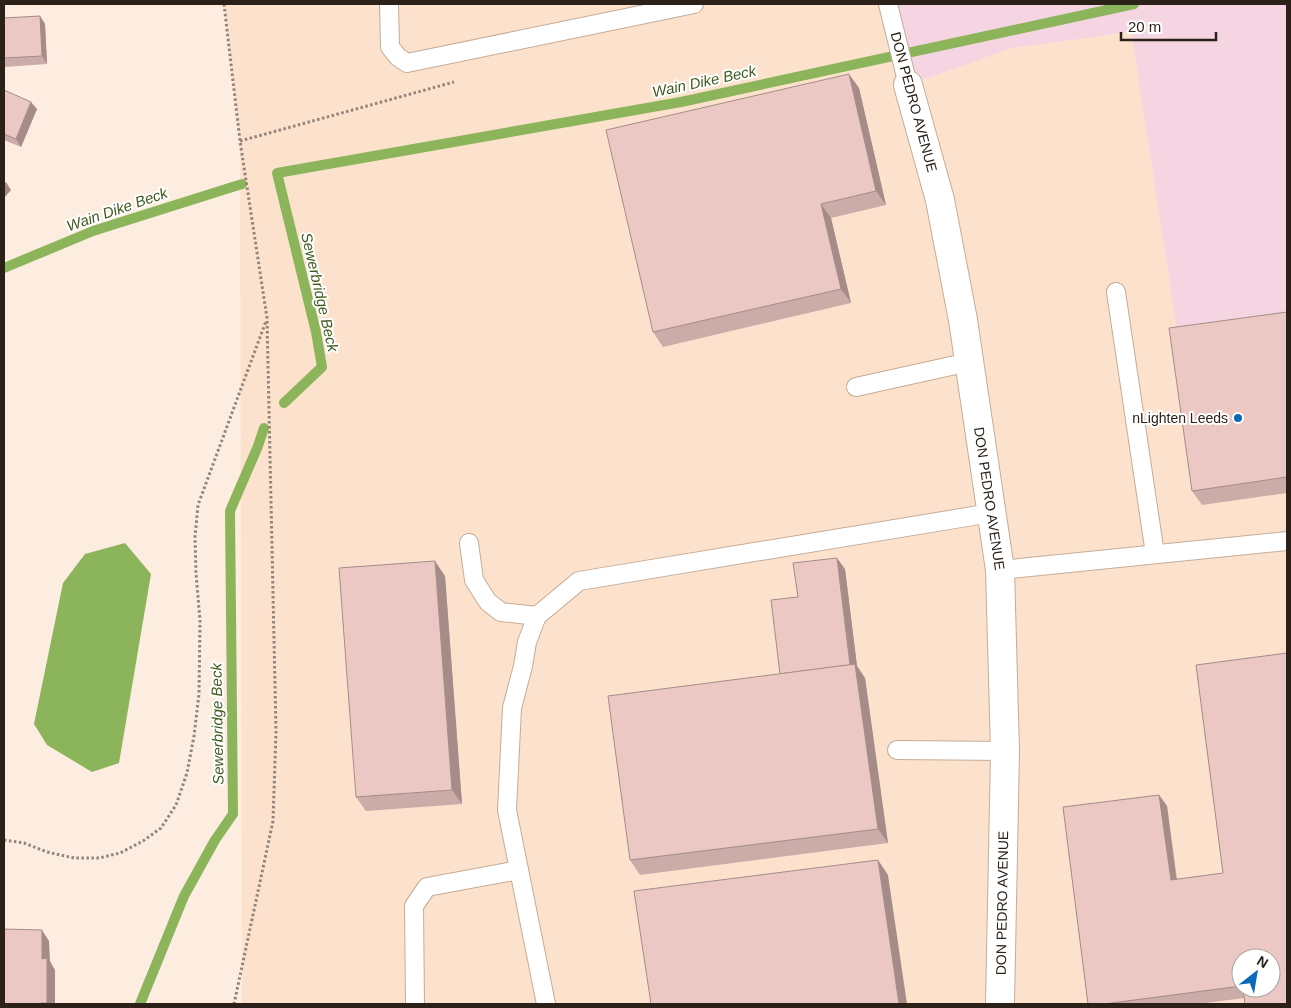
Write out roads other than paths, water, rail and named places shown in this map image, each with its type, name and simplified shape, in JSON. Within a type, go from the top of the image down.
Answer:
[{"type":"street","name":"DON PEDRO AVENUE","points":[[908,85],[940,200],[963,320],[1000,570],[1004,751],[1000,1004]]},
{"type":"lane","points":[[389,4],[390,47],[398,57],[407,63],[694,4]]},
{"type":"lane","name":"DON PEDRO AVENUE","points":[[888,4],[908,85]]},
{"type":"lane","points":[[1116,292],[1155,554]]},
{"type":"lane","points":[[856,387],[969,362]]},
{"type":"lane","points":[[546,1004],[507,810],[512,708],[527,642],[537,616],[579,581],[991,513]]},
{"type":"lane","points":[[1000,570],[1287,541]]},
{"type":"lane","points":[[469,543],[474,580],[488,602],[501,612],[537,616]]},
{"type":"lane","points":[[898,750],[1004,751]]},
{"type":"lane","points":[[415,1004],[414,906],[427,887],[519,870]]},
{"type":"waterway","name":"Wain Dike Beck","points":[[284,403],[322,367],[316,332],[277,173],[681,102],[1134,4]]},
{"type":"waterway","name":"Wain Dike Beck","points":[[4,268],[93,231],[242,184]]},
{"type":"waterway","name":"Sewerbridge Beck","points":[[140,1004],[184,896],[215,840],[233,814],[230,511],[264,428]]},
{"type":"place","name":"nLighten Leeds","points":[[1238,418]]}]
